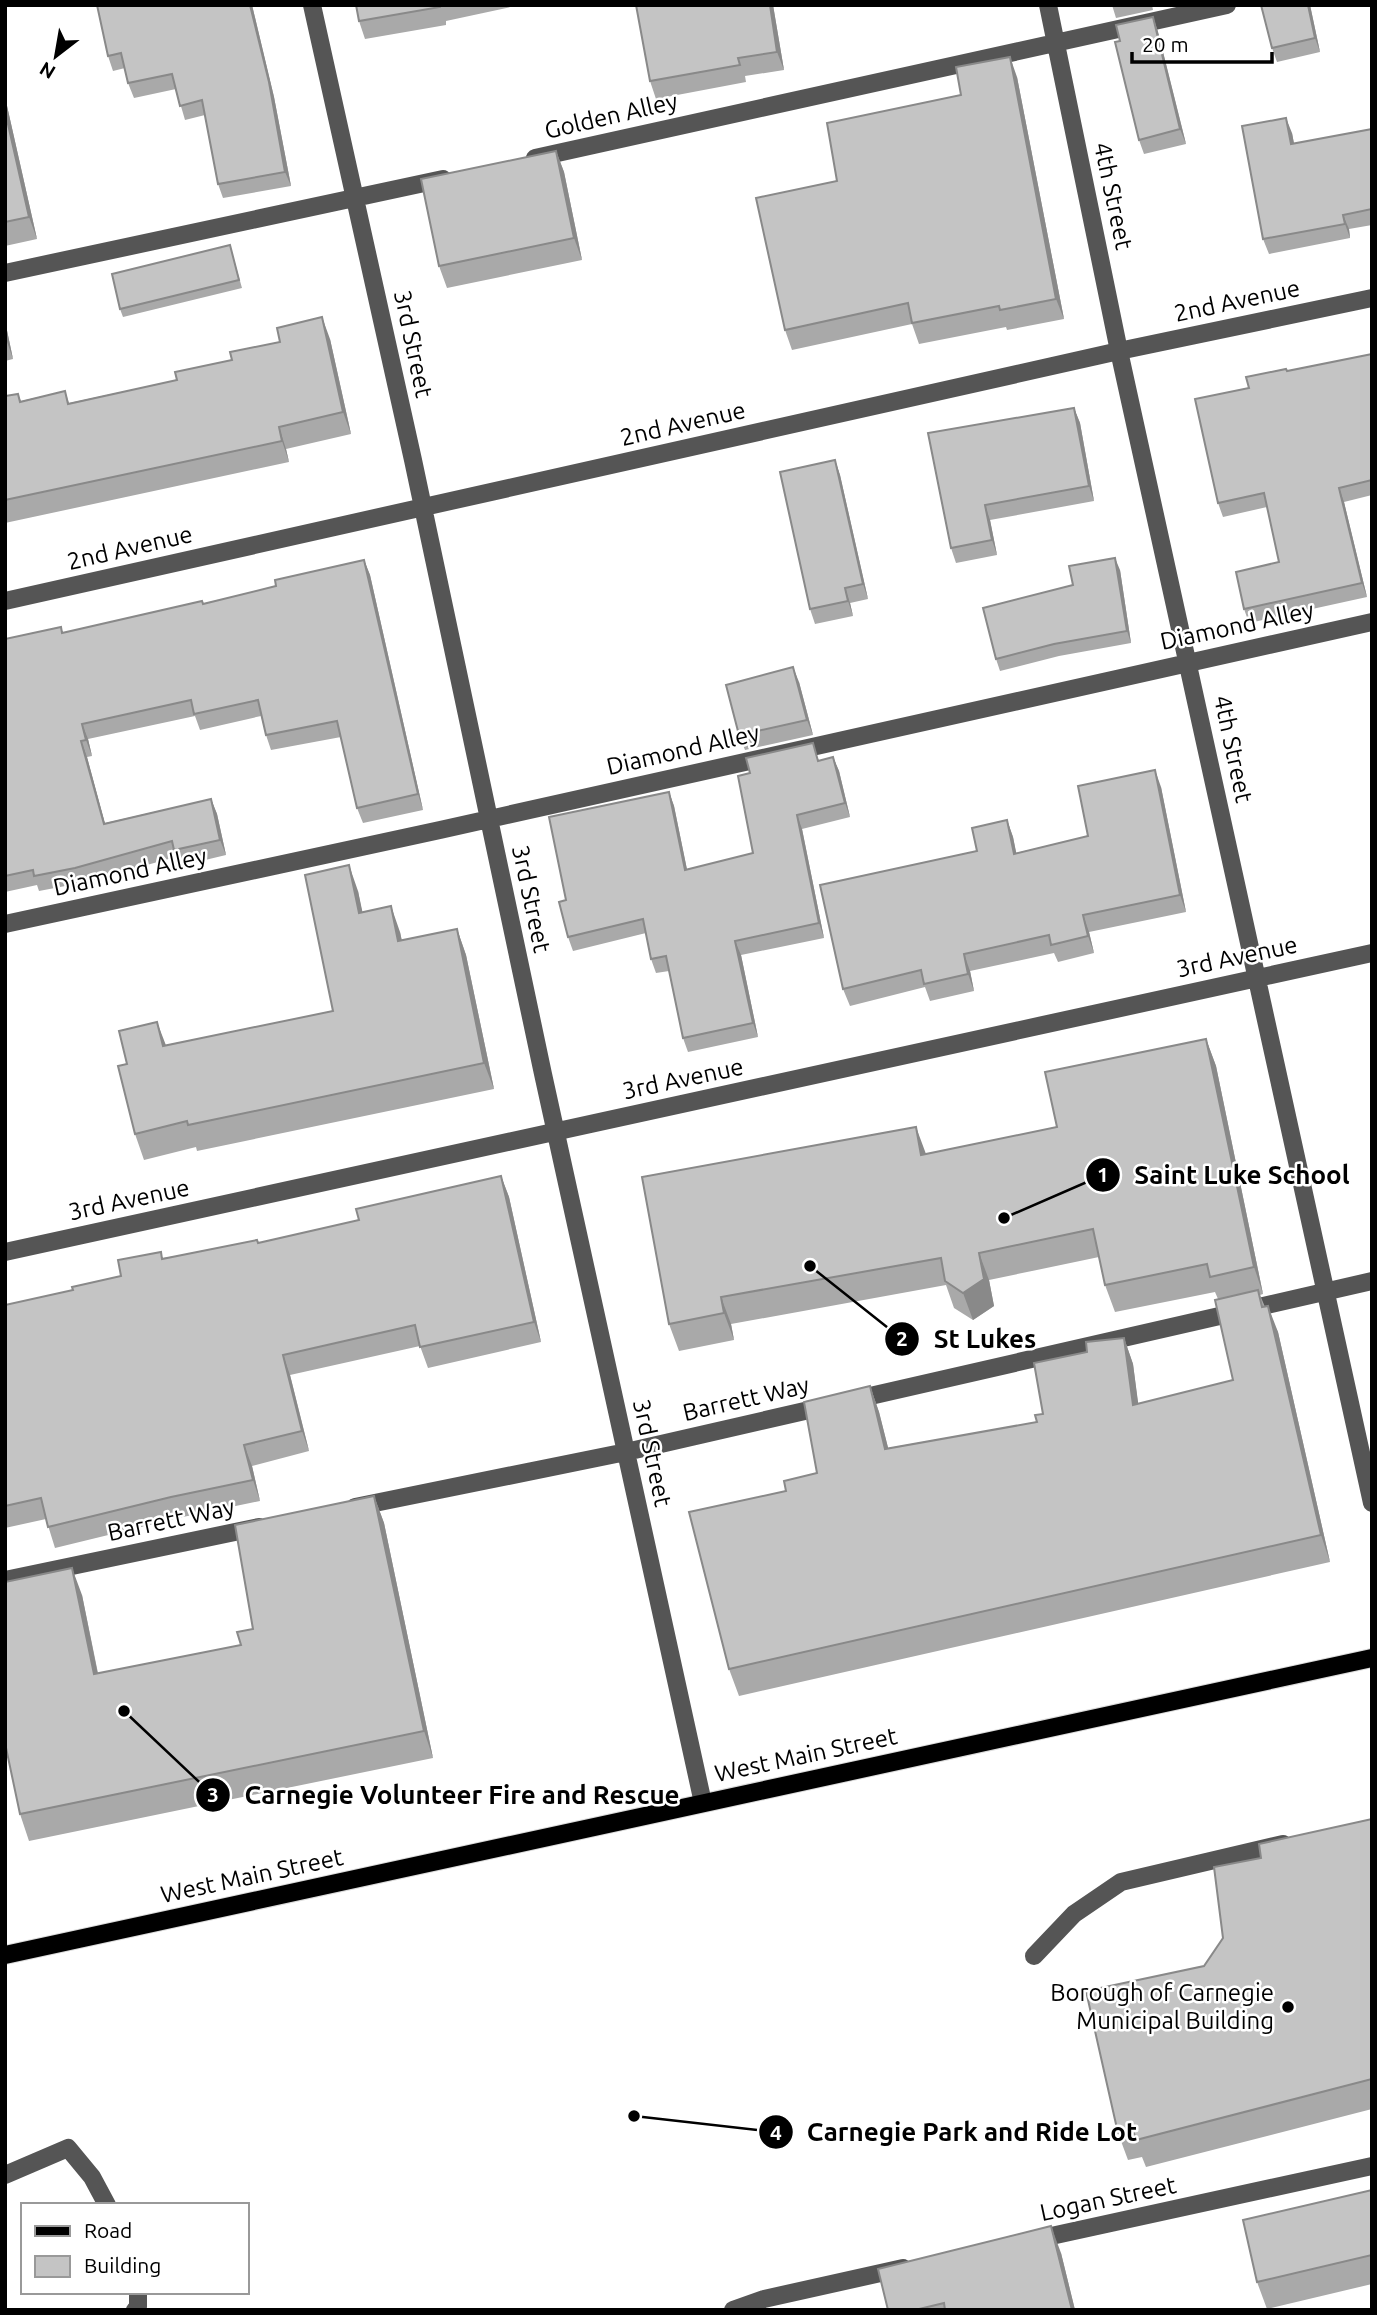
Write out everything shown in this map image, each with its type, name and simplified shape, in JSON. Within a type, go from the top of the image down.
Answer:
[{"type":"main road","name":"West Main Street","points":[[5,1955],[1372,1658]]},
{"type":"street","name":"3rd Street","points":[[312,5],[703,1803]]},
{"type":"street","name":"4th Street","points":[[1048,5],[1119,351],[1372,1503]]},
{"type":"street","name":"Golden Alley","points":[[512,164],[1227,5]]},
{"type":"street","points":[[5,273],[457,176]]},
{"type":"street","name":"2nd Avenue","points":[[5,601],[1119,351],[1372,298]]},
{"type":"street","name":"Diamond Alley","points":[[5,924],[1372,622]]},
{"type":"street","name":"3rd Avenue","points":[[5,1252],[1372,953]]},
{"type":"street","name":"Barrett Way","points":[[342,1510],[626,1452],[1372,1281]]},
{"type":"street","name":"Barrett Way","points":[[5,1580],[275,1524]]},
{"type":"street","points":[[1034,1956],[1074,1914],[1121,1882],[1306,1839]]},
{"type":"street","points":[[5,2175],[68,2148],[92,2177],[106,2203]]},
{"type":"street","name":"Logan Street","points":[[1021,2243],[1372,2166]]},
{"type":"street","points":[[733,2310],[764,2299],[926,2263]]},
{"type":"street","points":[[135,2310],[138,2308],[138,2294]]},
{"type":"building","points":[[97,5],[250,5],[269,82],[285,172],[218,184],[202,100],[180,106],[172,74],[128,83],[121,53],[108,56]]},
{"type":"building","points":[[356,5],[440,5],[440,7],[359,21]]},
{"type":"building","points":[[636,5],[770,5],[777,52],[738,58],[740,65],[650,81]]},
{"type":"building","points":[[1261,5],[1308,5],[1315,38],[1272,48]]},
{"type":"building","points":[[1153,17],[1180,129],[1139,140],[1115,42],[1120,41],[1116,25]]},
{"type":"building","points":[[1010,57],[1056,299],[1000,310],[999,306],[912,323],[908,303],[785,330],[756,198],[837,181],[827,123],[961,95],[956,67]]},
{"type":"building","points":[[5,111],[29,217],[5,222]]},
{"type":"building","points":[[1286,118],[1291,144],[1372,129],[1372,209],[1343,215],[1345,224],[1263,239],[1242,126]]},
{"type":"building","points":[[556,151],[574,238],[439,266],[421,179]]},
{"type":"building","points":[[230,245],[239,280],[120,309],[112,274]]},
{"type":"building","points":[[322,317],[343,412],[279,427],[282,441],[5,500],[5,396],[18,394],[20,402],[65,391],[68,404],[177,380],[175,372],[232,360],[230,352],[280,342],[277,328]]},
{"type":"building","points":[[1372,354],[1372,480],[1339,488],[1362,583],[1244,609],[1236,572],[1279,562],[1264,493],[1218,503],[1195,399],[1249,388],[1246,377]]},
{"type":"building","points":[[1074,408],[1089,486],[985,505],[992,540],[951,548],[928,433]]},
{"type":"building","points":[[835,460],[863,584],[845,588],[848,601],[810,609],[780,472]]},
{"type":"building","points":[[1115,558],[1127,631],[1054,644],[996,659],[983,608],[1073,585],[1069,566]]},
{"type":"building","points":[[364,560],[418,794],[357,808],[337,721],[266,735],[258,700],[194,714],[191,700],[82,724],[86,740],[81,741],[104,824],[211,799],[220,840],[174,850],[172,841],[75,868],[34,876],[33,870],[5,876],[5,639],[61,627],[62,633],[202,601],[203,604],[276,586],[275,580]]},
{"type":"building","points":[[793,667],[807,720],[739,735],[726,685]]},
{"type":"building","points":[[813,743],[818,761],[833,757],[845,803],[797,815],[819,923],[735,941],[753,1023],[683,1038],[666,956],[651,959],[643,919],[568,937],[559,902],[566,900],[549,817],[669,792],[685,870],[753,853],[738,776],[750,773],[746,758]]},
{"type":"building","points":[[1155,770],[1180,895],[1083,915],[1088,936],[1051,945],[1049,935],[964,954],[968,974],[924,984],[921,970],[843,989],[820,885],[977,851],[972,828],[1007,820],[1014,854],[1088,836],[1078,786]]},
{"type":"building","points":[[349,865],[359,913],[391,906],[398,941],[457,929],[484,1063],[188,1125],[187,1121],[135,1134],[118,1066],[127,1064],[119,1031],[157,1022],[163,1046],[333,1011],[305,875]]},
{"type":"building","points":[[1206,1039],[1254,1267],[1210,1277],[1207,1264],[1105,1285],[1093,1229],[979,1253],[984,1279],[963,1293],[945,1281],[941,1258],[721,1297],[724,1313],[669,1324],[642,1177],[916,1127],[921,1155],[1057,1127],[1045,1072]]},
{"type":"building","points":[[501,1176],[534,1322],[420,1347],[415,1325],[283,1355],[302,1431],[244,1445],[253,1480],[48,1527],[41,1498],[5,1506],[5,1305],[121,1276],[118,1260],[161,1252],[162,1259],[257,1240],[258,1243],[359,1220],[356,1209]]},
{"type":"building","points":[[1258,1290],[1262,1307],[1268,1306],[1321,1535],[729,1669],[689,1512],[786,1491],[784,1481],[817,1473],[804,1402],[870,1386],[885,1449],[1037,1422],[1035,1415],[1043,1414],[1034,1363],[1087,1352],[1086,1342],[1124,1338],[1133,1405],[1233,1380],[1215,1300]]},
{"type":"building","points":[[374,1496],[424,1731],[20,1814],[5,1743],[5,1582],[72,1568],[94,1674],[241,1645],[237,1632],[253,1629],[235,1525]]},
{"type":"building","name":"Borough of Carnegie Municipal Building","points":[[1372,1819],[1372,2079],[1136,2140],[1133,2130],[1118,2133],[1086,1991],[1204,1966],[1223,1938],[1214,1867],[1261,1858],[1259,1844]]},
{"type":"building","points":[[1372,2190],[1372,2255],[1257,2282],[1243,2220]]},
{"type":"building","points":[[1051,2226],[1072,2310],[945,2310],[944,2303],[915,2310],[888,2310],[878,2269]]},
{"type":"place","name":"Saint Luke School","points":[[1004,1218]]},
{"type":"place","name":"St Lukes","points":[[810,1266]]},
{"type":"place","name":"Carnegie Volunteer Fire and Rescue","points":[[124,1711]]},
{"type":"place","name":"Borough of Carnegie Municipal Building","points":[[1288,2007]]},
{"type":"place","name":"Carnegie Park and Ride Lot","points":[[634,2116]]}]
